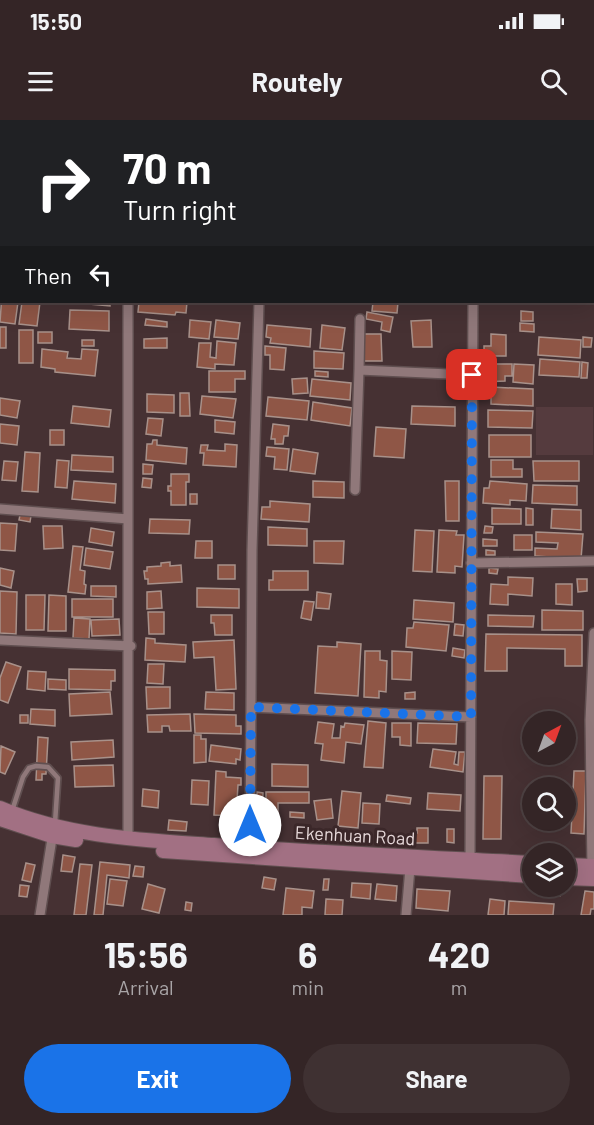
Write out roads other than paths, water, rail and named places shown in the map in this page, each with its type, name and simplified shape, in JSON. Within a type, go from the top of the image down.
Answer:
[{"type":"main road","name":"Ekenhuan Road","points":[[5,816],[53,831],[127,848],[522,875]]},
{"type":"main road","name":"Ekenhuan Road","points":[[53,831],[250,848],[522,862]]},
{"type":"main road","points":[[576,868],[593,873]]},
{"type":"main road","points":[[576,876],[593,873]]},
{"type":"street","points":[[128,303],[128,839]]},
{"type":"street","points":[[250,848],[252,550],[259,303]]},
{"type":"street","points":[[470,859],[473,303]]},
{"type":"street","points":[[355,489],[360,319]]},
{"type":"street","points":[[359,370],[472,375]]},
{"type":"street","points":[[0,509],[128,519]]},
{"type":"street","points":[[471,563],[594,561]]},
{"type":"street","points":[[593,873],[590,720],[594,633]]},
{"type":"street","points":[[0,640],[131,646]]},
{"type":"street","points":[[251,707],[471,717]]},
{"type":"street","points":[[40,915],[53,831]]},
{"type":"street","points":[[406,915],[410,868]]},
{"type":"lane","points":[[5,816],[28,768],[48,767],[58,778],[53,831]]}]
